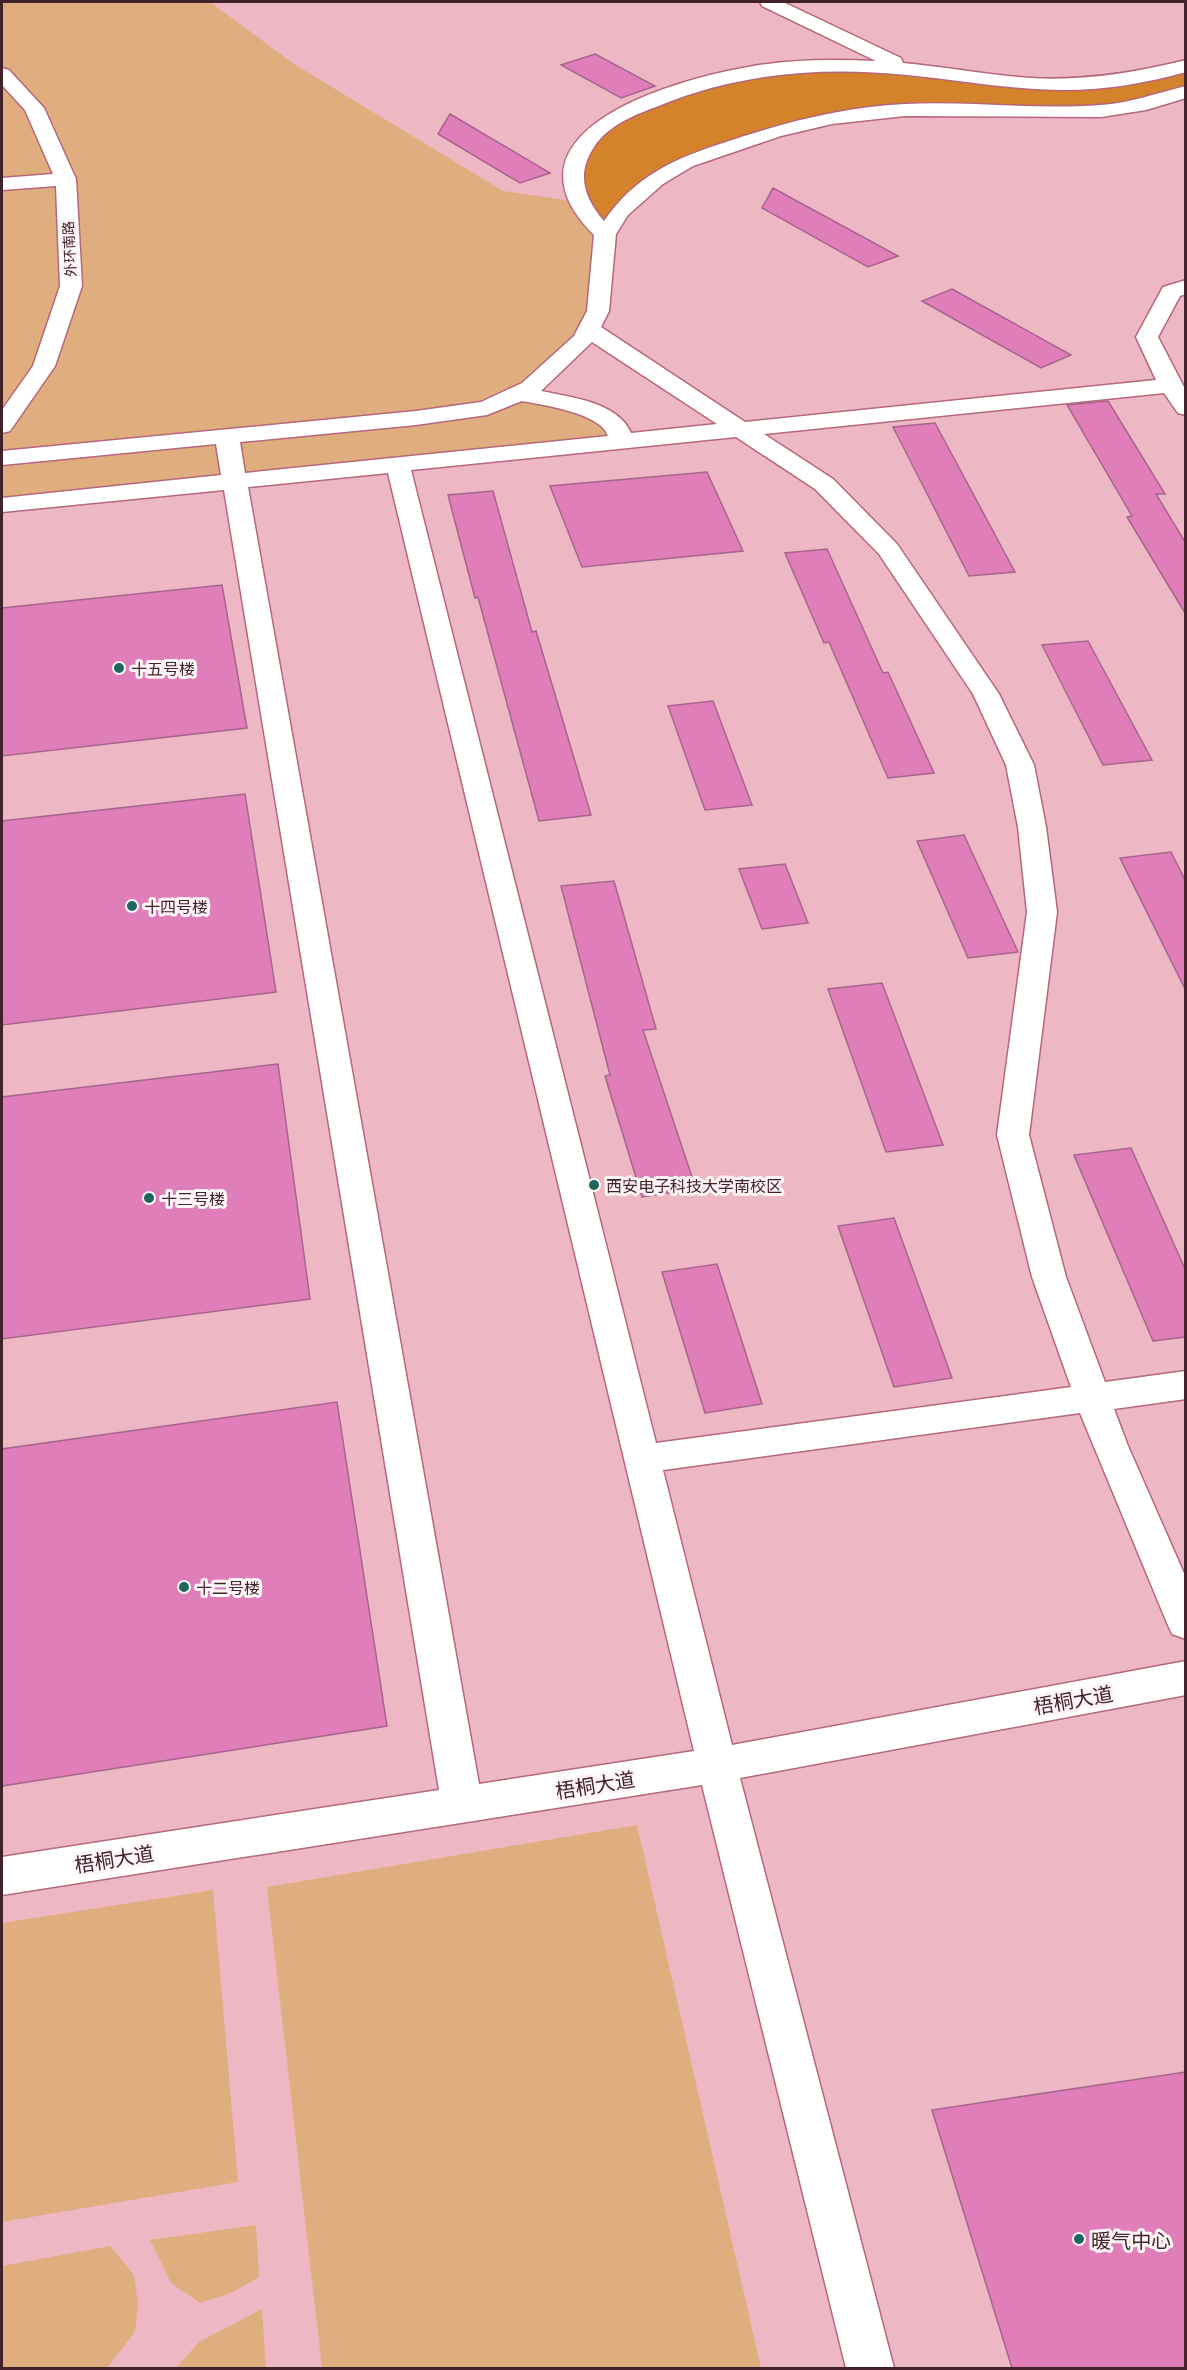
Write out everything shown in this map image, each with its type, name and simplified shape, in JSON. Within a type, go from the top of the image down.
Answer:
[{"type":"street","points":[[769,2],[908,69]]},
{"type":"street","points":[[605,234],[587,218],[579,202],[571,179],[576,158],[597,130],[635,109],[683,88],[735,75],[786,67],[866,66],[908,69],[989,81],[1091,84],[1150,76],[1185,66]]},
{"type":"street","name":"外环南路","points":[[2,74],[34,108],[66,179],[71,286],[44,366],[2,426]]},
{"type":"street","points":[[2,458],[453,414],[487,408],[530,388],[583,339],[598,311],[605,234],[621,211],[656,180],[686,162],[832,118],[905,110],[1101,111],[1146,104],[1185,92]]},
{"type":"street","points":[[2,184],[66,179]]},
{"type":"street","points":[[1185,286],[1171,292],[1148,337],[1170,385],[1185,408]]},
{"type":"street","points":[[588,329],[824,484],[888,549],[986,694],[1020,765],[1032,827],[1042,912],[1013,1135],[1049,1277],[1110,1446],[1185,1623]]},
{"type":"street","points":[[2,505],[1170,385]]},
{"type":"street","points":[[519,393],[553,401],[611,421],[619,429],[621,440]]},
{"type":"street","points":[[227,437],[462,1804]]},
{"type":"street","points":[[398,465],[641,1459],[870,2368]]},
{"type":"street","points":[[641,1459],[1185,1385]]},
{"type":"street","name":"梧桐大道","points":[[2,1876],[717,1765],[1185,1678]]},
{"type":"shaded area","name":"西安电子科技大学南校区","points":[[2,2],[1185,2],[1185,2368],[2,2368]]},
{"type":"shaded area","points":[[2,2],[210,2],[294,64],[503,191],[579,202],[605,234],[598,311],[530,388],[592,413],[621,440],[2,505]]},
{"type":"shaded area","points":[[1185,66],[1185,92],[1101,111],[905,110],[774,132],[656,180],[605,234],[587,217],[576,157],[597,130],[666,95],[786,67],[1102,84]]},
{"type":"shaded area","points":[[637,1825],[761,2368],[322,2368],[267,1887]]},
{"type":"shaded area","points":[[213,1890],[238,2182],[2,2222],[2,1923]]},
{"type":"shaded area","points":[[256,2225],[259,2277],[233,2292],[200,2303],[171,2283],[150,2240]]},
{"type":"shaded area","points":[[110,2246],[134,2275],[138,2304],[135,2332],[107,2368],[2,2368],[2,2266]]},
{"type":"shaded area","points":[[262,2309],[266,2368],[176,2368],[199,2342]]},
{"type":"building","points":[[595,54],[655,86],[621,98],[561,65]]},
{"type":"building","points":[[450,114],[550,173],[520,183],[438,134]]},
{"type":"building","points":[[773,188],[898,256],[868,267],[762,208]]},
{"type":"building","points":[[952,289],[1071,355],[1041,368],[922,301]]},
{"type":"building","points":[[1108,401],[1165,494],[1156,494],[1185,542],[1185,613],[1127,517],[1132,516],[1067,405]]},
{"type":"building","points":[[935,423],[1015,572],[969,576],[893,427]]},
{"type":"building","points":[[707,472],[743,551],[582,567],[550,486]]},
{"type":"building","points":[[493,491],[532,632],[536,631],[591,815],[539,821],[448,495]]},
{"type":"building","points":[[827,549],[883,673],[888,672],[934,773],[888,778],[829,642],[824,643],[785,553]]},
{"type":"building","name":"十五号楼","points":[[222,585],[247,728],[2,756],[2,608]]},
{"type":"building","points":[[1088,641],[1152,760],[1103,765],[1042,645]]},
{"type":"building","points":[[713,701],[752,805],[705,810],[668,706]]},
{"type":"building","name":"十四号楼","points":[[245,794],[276,992],[2,1025],[2,821]]},
{"type":"building","points":[[964,835],[1018,952],[968,958],[917,841]]},
{"type":"building","points":[[1171,852],[1185,880],[1185,989],[1120,858]]},
{"type":"building","points":[[785,864],[808,923],[762,929],[739,869]]},
{"type":"building","points":[[614,881],[656,1029],[643,1030],[696,1189],[642,1197],[605,1076],[610,1075],[561,886]]},
{"type":"building","points":[[882,983],[943,1145],[886,1152],[828,989]]},
{"type":"building","name":"十三号楼","points":[[278,1064],[310,1299],[2,1339],[2,1097]]},
{"type":"building","points":[[1131,1148],[1185,1269],[1185,1337],[1153,1341],[1074,1155]]},
{"type":"building","points":[[894,1218],[952,1378],[894,1387],[838,1226]]},
{"type":"building","points":[[717,1264],[762,1404],[705,1413],[662,1272]]},
{"type":"building","name":"十二号楼","points":[[337,1402],[387,1726],[2,1786],[2,1449]]},
{"type":"building","name":"暖气中心","points":[[1185,2072],[1185,2368],[1012,2368],[932,2110]]},
{"type":"place","name":"十五号楼","points":[[119,668]]},
{"type":"place","name":"十四号楼","points":[[132,906]]},
{"type":"place","name":"西安电子科技大学南校区","points":[[594,1185]]},
{"type":"place","name":"十三号楼","points":[[149,1198]]},
{"type":"place","name":"十二号楼","points":[[184,1587]]},
{"type":"place","name":"暖气中心","points":[[1079,2239]]}]
